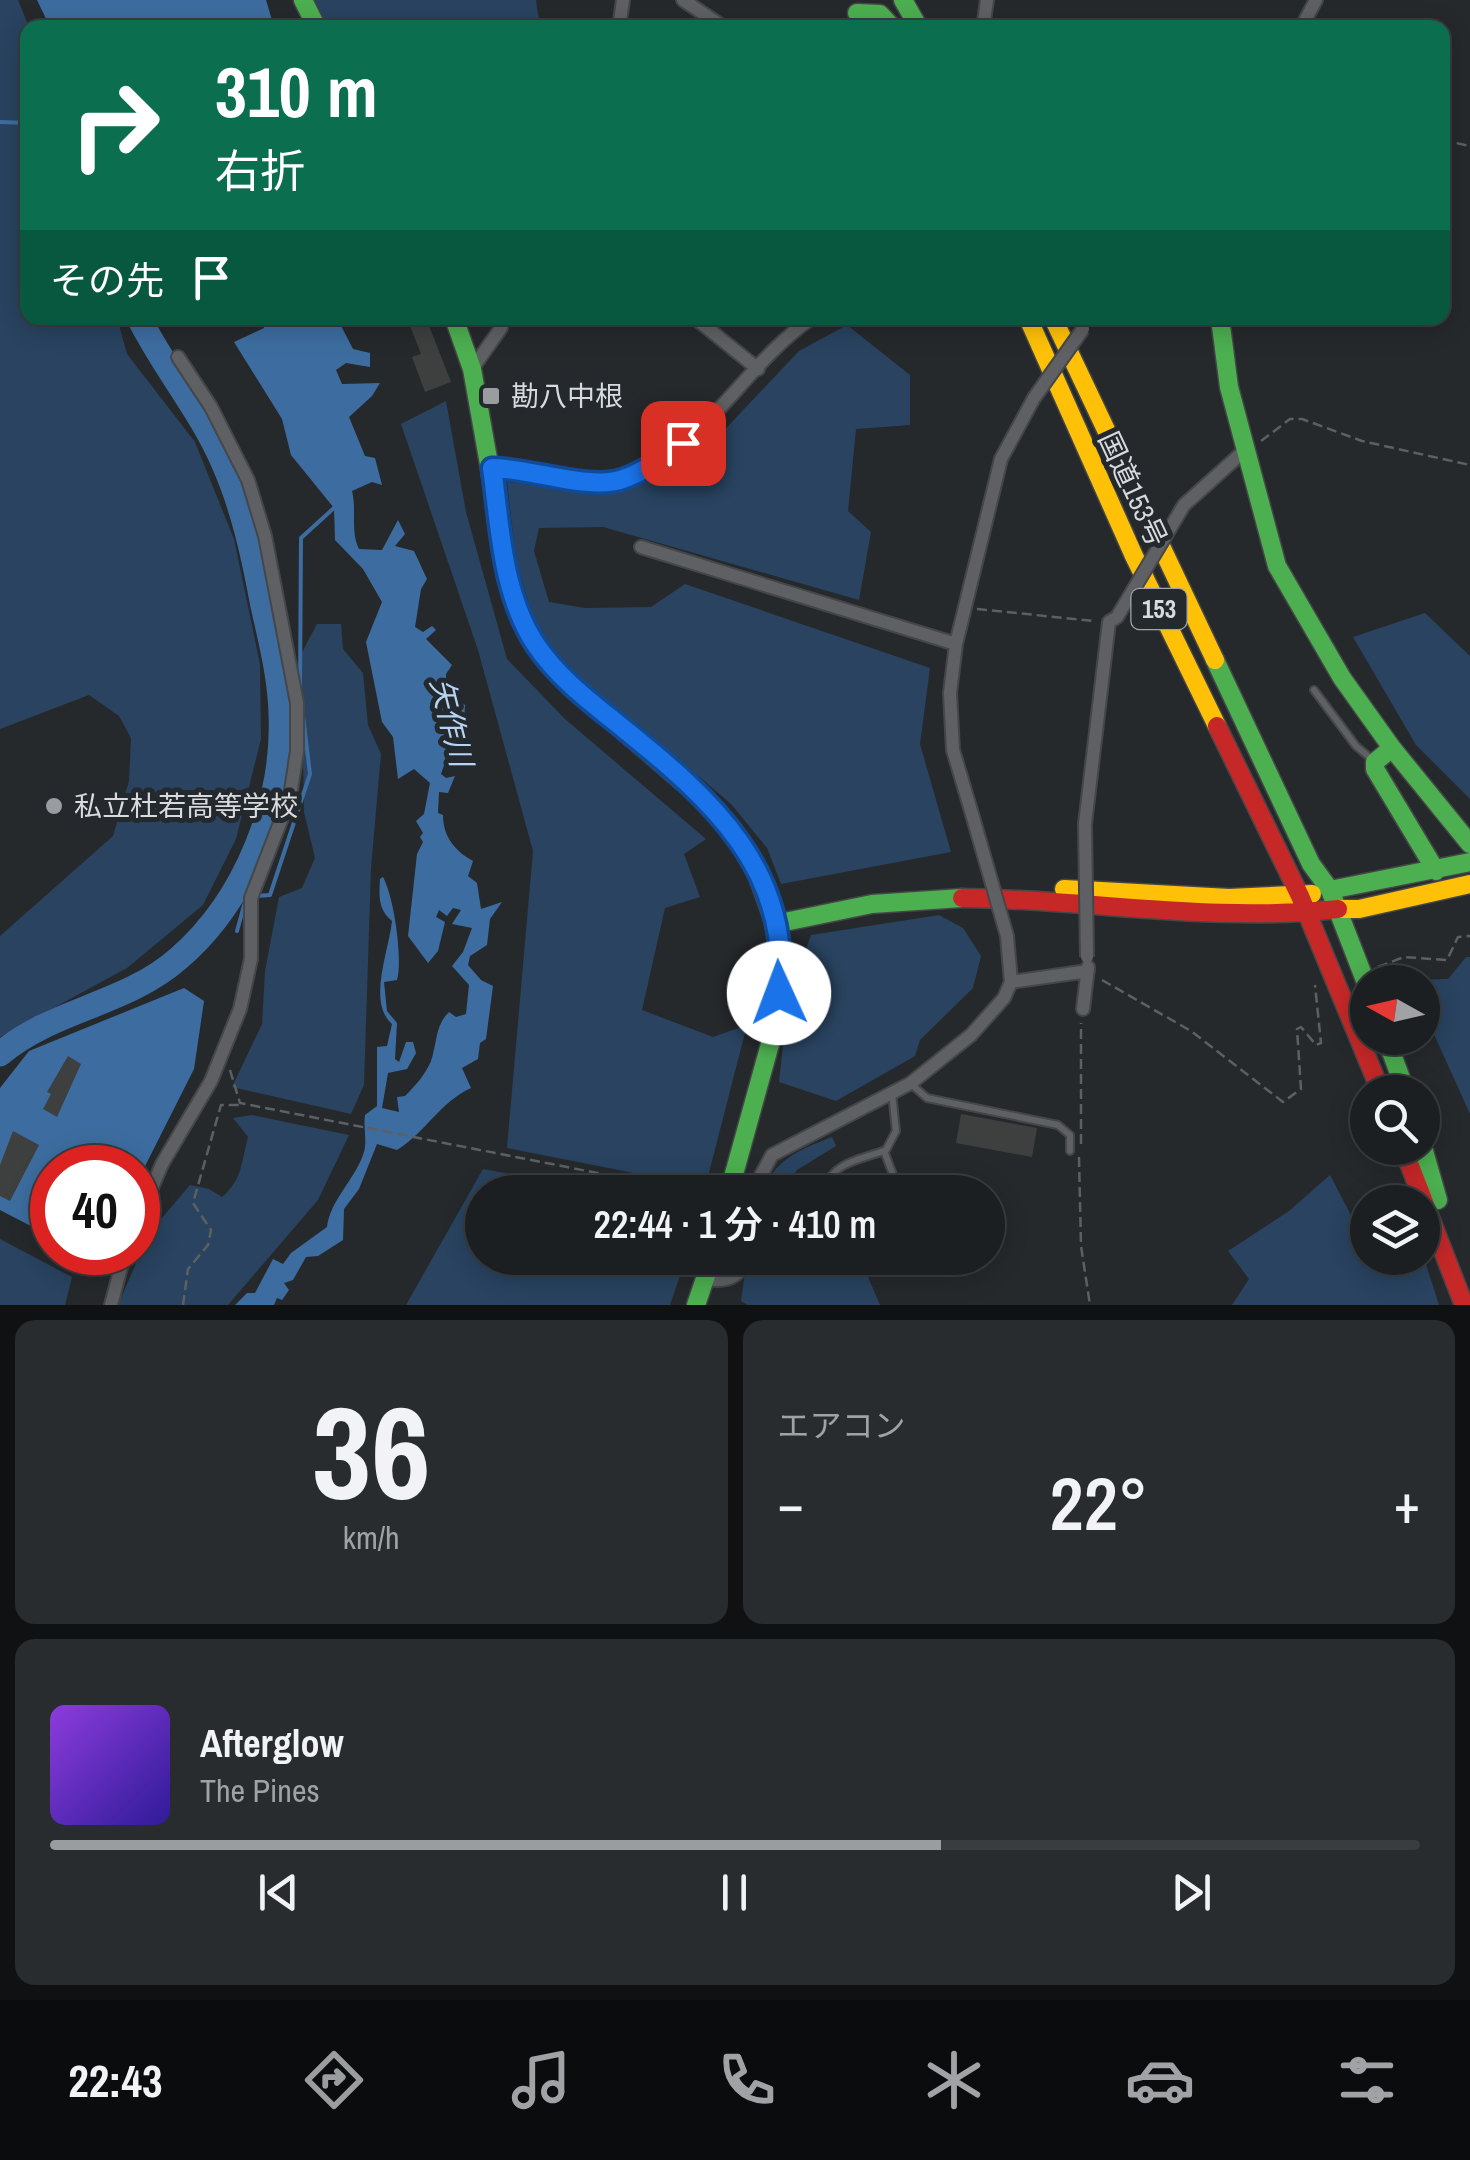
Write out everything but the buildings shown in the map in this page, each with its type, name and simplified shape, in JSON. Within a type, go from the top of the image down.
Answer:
[{"type":"main road","points":[[857,13],[880,14],[886,20]]},
{"type":"main road","points":[[457,325],[472,368],[512,593],[534,642],[578,693],[672,768],[722,816],[743,844],[774,917],[780,977],[775,1026],[735,1175]]},
{"type":"main road","name":"国道153号","points":[[1031,325],[1134,556],[1304,904],[1374,1075]]},
{"type":"main road","name":"国道153号","points":[[1056,325],[1311,864],[1334,899],[1364,965]]},
{"type":"main road","points":[[1220,325],[1244,451],[1278,566],[1342,678],[1392,748],[1470,844]]},
{"type":"main road","points":[[1392,748],[1375,762],[1379,779],[1442,870]]},
{"type":"main road","points":[[774,917],[868,892],[955,884],[1304,904],[1470,862]]},
{"type":"main road","points":[[1334,899],[1359,909],[1463,886]]},
{"type":"main road","points":[[1411,1165],[1464,1305]]},
{"type":"main road","points":[[1428,1165],[1444,1221],[1450,1262]]},
{"type":"main road","points":[[696,1305],[707,1275]]},
{"type":"street","points":[[683,0],[712,20]]},
{"type":"street","points":[[472,368],[501,325]]},
{"type":"street","points":[[703,325],[758,370]]},
{"type":"street","points":[[492,468],[520,468],[592,482],[620,481],[662,459],[704,428],[805,325]]},
{"type":"street","points":[[761,1175],[772,1155],[910,1083],[971,1035],[1004,998],[1012,982],[1008,936],[953,750],[950,693],[956,644],[1000,459],[1034,398],[1087,325]]},
{"type":"street","points":[[160,1169],[212,1081],[244,993],[252,943],[252,898],[290,797],[297,752],[296,703],[264,536],[248,480],[211,407],[178,357]]},
{"type":"street","points":[[1082,1009],[1088,964],[1084,824],[1113,619],[1184,505],[1244,451]]},
{"type":"street","points":[[641,547],[956,644]]},
{"type":"street","points":[[1012,982],[1088,964]]},
{"type":"street","points":[[111,1305],[119,1275]]},
{"type":"street","points":[[706,1279],[731,1279],[737,1275]]},
{"type":"lane","points":[[1314,690],[1356,746],[1375,762]]},
{"type":"lane","points":[[910,1083],[927,1098],[1058,1124],[1070,1135],[1070,1151]]},
{"type":"lane","points":[[832,1175],[836,1169],[884,1151],[896,1132],[892,1092]]},
{"type":"lane","points":[[884,1151],[893,1175]]},
{"type":"path","points":[[1244,451],[1282,424],[1302,419],[1362,442],[1470,465]]},
{"type":"path","points":[[966,608],[1113,619]]},
{"type":"path","points":[[1392,965],[1404,957],[1447,960],[1458,936],[1470,936]]},
{"type":"path","points":[[1088,964],[1191,1031],[1282,1102],[1301,1088],[1297,1028],[1301,1027],[1316,1045],[1320,1043],[1316,976]]},
{"type":"path","points":[[1082,1009],[1078,1187],[1090,1305]]},
{"type":"path","points":[[218,1062],[229,1066],[240,1103]]},
{"type":"path","points":[[240,1103],[605,1175]]},
{"type":"path","points":[[183,1305],[188,1269],[208,1245],[211,1230],[194,1203],[203,1159],[221,1105],[239,1107],[240,1103]]},
{"type":"shaded area","points":[[0,0],[18,0],[26,20],[20,20],[20,325],[119,325],[127,354],[195,442],[234,539],[260,664],[261,739],[236,839],[203,905],[127,968],[0,1037],[0,936],[113,836],[129,781],[131,738],[119,716],[89,695],[0,729]]},
{"type":"shaded area","points":[[301,0],[536,0],[539,20],[314,20]]},
{"type":"shaded area","points":[[847,325],[910,375],[910,425],[856,429],[848,511],[871,532],[859,600],[603,527],[539,528],[534,551],[549,602],[585,608],[651,607],[685,584],[930,668],[920,744],[951,852],[781,884],[767,848],[731,804],[639,725],[573,680],[538,634],[516,561],[507,482],[598,493],[631,488],[696,460],[799,351]]},
{"type":"shaded area","points":[[446,401],[466,512],[507,659],[565,719],[706,839],[684,854],[700,897],[665,908],[642,1010],[713,1037],[747,1025],[708,1175],[644,1175],[507,1148],[533,851],[478,650],[401,424]]},
{"type":"shaded area","points":[[1425,613],[1470,656],[1470,799],[1416,745],[1353,637]]},
{"type":"shaded area","points":[[317,624],[341,624],[343,649],[363,673],[368,725],[381,754],[371,868],[364,1085],[351,1114],[232,1087],[262,1024],[265,971],[279,897],[302,888],[315,858],[304,812],[301,654]]},
{"type":"shaded area","points":[[939,915],[963,928],[981,956],[973,988],[920,1040],[915,1056],[836,1101],[779,1082],[788,1000],[811,935]]},
{"type":"shaded area","points":[[1470,957],[1470,1114],[1440,1048],[1440,979],[1448,979]]},
{"type":"shaded area","points":[[252,1115],[349,1135],[318,1200],[228,1305],[118,1305],[131,1275],[160,1275],[160,1220],[190,1185],[222,1197],[234,1184],[248,1137],[233,1118]]},
{"type":"shaded area","points":[[832,1137],[836,1146],[793,1175],[771,1175],[782,1163]]},
{"type":"shaded area","points":[[483,1169],[515,1175],[480,1175]]},
{"type":"shaded area","points":[[1330,1175],[1350,1213],[1350,1275],[1429,1275],[1439,1305],[1232,1305],[1249,1279],[1228,1251],[1289,1211]]},
{"type":"shaded area","points":[[465,1201],[465,1275],[680,1275],[670,1305],[406,1305]]},
{"type":"shaded area","points":[[0,1239],[30,1255],[30,1275],[72,1277],[65,1305],[0,1305]]},
{"type":"shaded area","points":[[745,1275],[858,1275],[868,1277],[880,1305],[748,1305],[741,1301]]},
{"type":"water","points":[[37,0],[266,0],[272,20],[47,20]]},
{"type":"water","points":[[263,325],[341,325],[353,349],[370,353],[370,367],[346,363],[336,370],[342,384],[380,383],[349,417],[365,456],[375,458],[382,485],[372,482],[352,491],[356,542],[359,549],[382,550],[398,520],[405,534],[395,546],[414,551],[427,579],[421,589],[415,627],[423,632],[432,626],[436,630],[426,639],[452,665],[446,674],[446,689],[465,705],[464,723],[456,724],[454,742],[463,745],[457,755],[449,751],[441,774],[446,778],[455,776],[448,793],[439,792],[438,813],[443,815],[451,842],[473,861],[468,876],[477,883],[481,909],[502,902],[490,919],[487,945],[470,956],[468,965],[481,980],[493,986],[486,1039],[480,1043],[478,1059],[462,1068],[471,1088],[450,1101],[397,1150],[377,1144],[359,1189],[344,1209],[343,1240],[318,1256],[306,1257],[293,1280],[284,1283],[289,1290],[282,1300],[277,1298],[274,1305],[235,1305],[247,1293],[255,1293],[273,1259],[283,1264],[291,1253],[327,1227],[333,1208],[363,1155],[365,1115],[377,1106],[377,1047],[387,1046],[392,1024],[381,1003],[392,921],[382,907],[380,879],[383,877],[391,899],[398,943],[397,980],[384,982],[387,1011],[397,1023],[395,1059],[399,1062],[406,1042],[413,1042],[416,1053],[407,1069],[388,1073],[382,1108],[399,1112],[397,1097],[405,1096],[426,1071],[444,1017],[449,1012],[456,1017],[466,1014],[469,985],[452,966],[463,952],[472,928],[452,924],[461,910],[453,908],[447,916],[439,910],[436,917],[445,922],[438,951],[428,963],[408,936],[417,854],[423,842],[416,821],[424,814],[430,783],[414,769],[398,779],[393,737],[382,722],[366,642],[382,602],[363,569],[335,540],[334,508],[291,455],[282,419],[234,342]]},
{"type":"water","points":[[184,988],[204,1001],[194,1069],[156,1145],[30,1145],[30,1226],[0,1210],[0,1088],[29,1051]]},
{"type":"waterway","points":[[0,122],[20,123]]},
{"type":"waterway","name":"矢作川","points":[[0,1054],[43,1027],[136,986],[179,958],[224,908],[242,878],[257,847],[276,780],[281,746],[279,685],[242,513],[214,443],[143,325]]},
{"type":"waterway","points":[[300,687],[301,538],[335,507]]},
{"type":"waterway","points":[[256,896],[270,895],[310,774],[303,716]]},
{"type":"waterway","points":[[237,931],[245,902]]},
{"type":"traffic: fast","points":[[303,0],[313,20]]},
{"type":"traffic: fast","points":[[903,0],[914,20]]},
{"type":"traffic: fast","points":[[857,13],[880,14],[886,20]]},
{"type":"traffic: fast","points":[[456,325],[472,369],[512,593],[531,637],[569,684],[712,807],[752,860],[775,924],[872,904],[962,898]]},
{"type":"traffic: fast","points":[[1221,325],[1229,387],[1277,566],[1342,678],[1392,748],[1470,844]]},
{"type":"traffic: fast","points":[[1215,660],[1311,864],[1330,890],[1359,965]]},
{"type":"traffic: fast","points":[[1392,748],[1375,762],[1375,769],[1436,871]]},
{"type":"traffic: fast","points":[[1330,890],[1470,862]]},
{"type":"traffic: fast","points":[[734,1175],[775,1026],[780,977],[775,924]]},
{"type":"traffic: fast","points":[[1392,1055],[1400,1075]]},
{"type":"traffic: fast","points":[[1428,1165],[1434,1185]]},
{"type":"traffic: fast","points":[[696,1305],[706,1275]]},
{"type":"traffic: slow","points":[[1031,325],[1134,556],[1217,726]]},
{"type":"traffic: slow","points":[[1056,325],[1215,660]]},
{"type":"traffic: slow","points":[[1338,909],[1359,909],[1470,884]]},
{"type":"traffic: slow","points":[[1064,889],[1229,898],[1312,894]]},
{"type":"traffic: jam","points":[[1217,726],[1300,896],[1374,1075]]},
{"type":"traffic: jam","points":[[962,898],[1196,912],[1291,913],[1338,909]]},
{"type":"traffic: jam","points":[[1410,1165],[1464,1305]]},
{"type":"place","name":"勘八中根","points":[[491,396]]},
{"type":"place","name":"私立杜若高等学校","points":[[54,806]]},
{"type":"route","points":[[683,443],[620,481],[592,482],[520,468],[492,468],[506,565],[522,620],[548,662],[578,693],[700,792],[743,844],[772,910],[779,993]]}]
